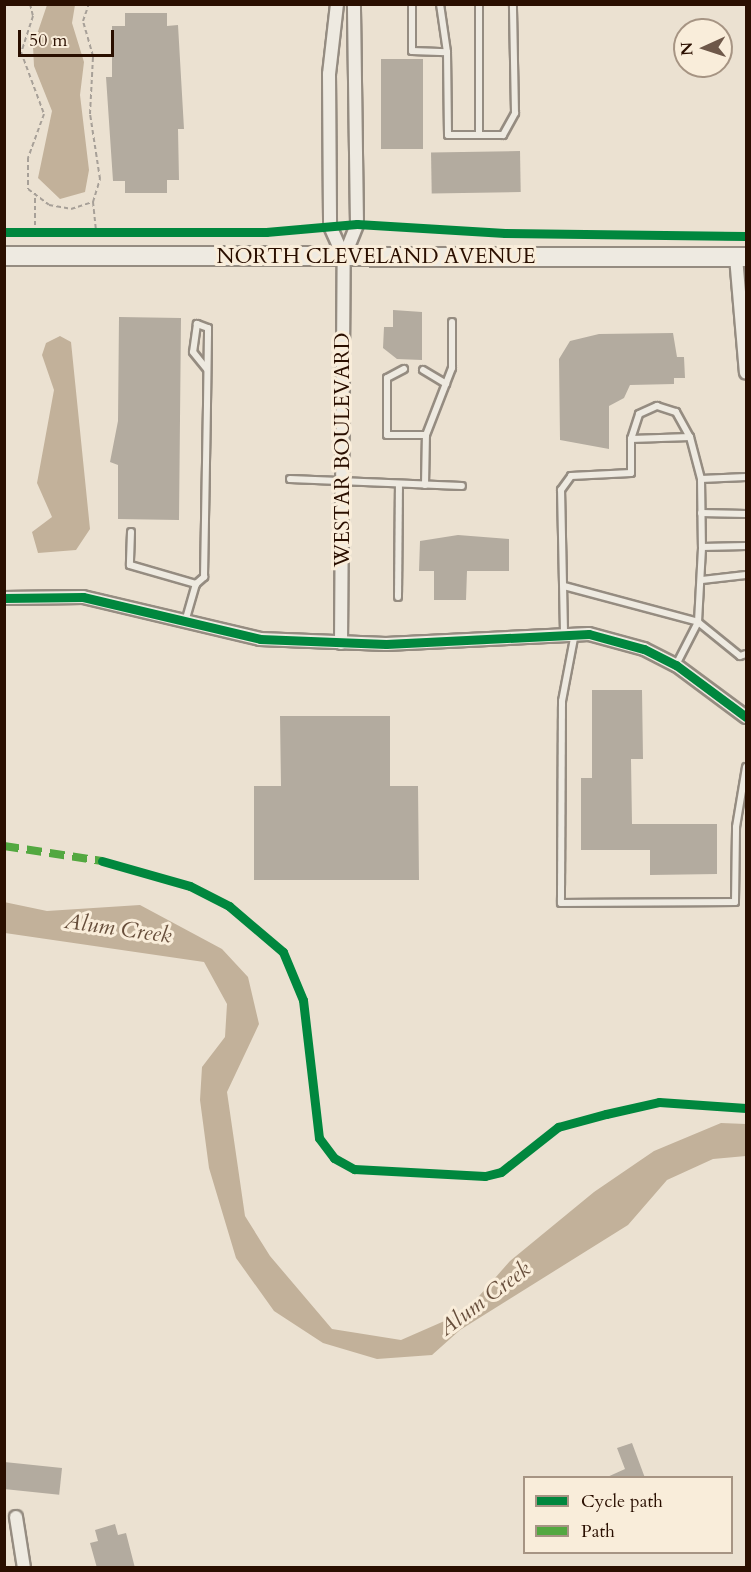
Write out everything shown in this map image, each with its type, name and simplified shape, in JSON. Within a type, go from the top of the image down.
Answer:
[{"type":"main road","name":"NORTH CLEVELAND AVENUE","points":[[4,256],[741,257]]},
{"type":"street","name":"WESTAR BOULEVARD","points":[[337,4],[329,74],[330,226],[344,257]]},
{"type":"street","name":"WESTAR BOULEVARD","points":[[341,643],[344,257],[357,224],[354,4]]},
{"type":"street","points":[[741,257],[747,373]]},
{"type":"street","points":[[4,598],[83,597],[243,638],[341,643],[458,642],[569,633],[617,640],[676,665],[747,717]]},
{"type":"street","points":[[16,1517],[24,1568]]},
{"type":"lane","points":[[412,4],[412,51],[447,52]]},
{"type":"lane","points":[[440,4],[447,52],[448,135],[503,135],[515,113],[513,4]]},
{"type":"lane","points":[[479,4],[479,135]]},
{"type":"lane","points":[[424,485],[426,435],[447,384],[452,322]]},
{"type":"lane","points":[[185,622],[196,584],[204,577],[208,328],[197,324],[193,352],[207,369]]},
{"type":"lane","points":[[404,369],[387,378],[387,435],[426,435]]},
{"type":"lane","points":[[423,370],[447,384]]},
{"type":"lane","points":[[676,665],[698,622],[702,580],[701,479],[690,437],[676,412],[657,406],[639,414],[631,439],[631,473],[571,476],[561,490],[564,586],[569,633],[562,700],[561,903],[735,902],[736,827],[747,767]]},
{"type":"lane","points":[[631,439],[690,437]]},
{"type":"lane","points":[[701,479],[747,477]]},
{"type":"lane","points":[[290,479],[343,478],[399,485],[462,486]]},
{"type":"lane","points":[[398,597],[399,485]]},
{"type":"lane","points":[[701,513],[747,514]]},
{"type":"lane","points":[[131,532],[130,565],[196,584]]},
{"type":"lane","points":[[702,547],[747,546]]},
{"type":"lane","points":[[702,580],[747,575]]},
{"type":"lane","points":[[564,586],[698,622],[740,656],[747,654]]},
{"type":"path","points":[[30,4],[33,16],[21,52],[44,114],[28,158],[28,189],[49,206],[71,209],[93,202]]},
{"type":"path","points":[[89,4],[84,21],[93,56],[90,114],[99,179],[93,202],[96,233]]},
{"type":"path","points":[[35,193],[35,233]]},
{"type":"path","points":[[25,232],[53,233]]},
{"type":"path","points":[[85,233],[107,233]]},
{"type":"water","points":[[47,5],[75,5],[72,23],[84,62],[80,95],[89,170],[85,192],[60,199],[38,178],[52,111],[34,66],[33,46]]},
{"type":"water","points":[[60,336],[71,342],[90,529],[76,550],[38,553],[32,532],[52,517],[37,483],[54,390],[42,355],[46,343]]},
{"type":"water","name":"Alum Creek","points":[[4,902],[47,911],[140,905],[222,949],[248,977],[259,1024],[227,1092],[245,1216],[270,1256],[332,1329],[401,1340],[465,1312],[510,1261],[594,1192],[654,1151],[721,1123],[746,1124],[746,1156],[713,1159],[667,1180],[628,1225],[460,1330],[432,1355],[377,1359],[323,1343],[274,1311],[236,1258],[209,1168],[200,1100],[202,1067],[225,1037],[227,1004],[204,962],[5,933]]},
{"type":"building","points":[[125,13],[167,13],[167,26],[178,25],[184,129],[178,129],[179,180],[167,180],[167,193],[125,193],[125,181],[113,181],[106,77],[112,77],[112,26],[125,26]]},
{"type":"building","points":[[381,59],[423,59],[423,149],[381,149]]},
{"type":"building","points":[[520,151],[521,192],[432,194],[431,153]]},
{"type":"building","points":[[393,310],[422,312],[422,360],[397,359],[383,348],[384,327],[393,327]]},
{"type":"building","points":[[119,317],[181,318],[179,520],[118,519],[118,465],[110,462],[118,421]]},
{"type":"building","points":[[673,333],[677,357],[684,357],[685,378],[674,378],[674,384],[630,385],[624,398],[609,406],[609,449],[560,440],[559,359],[570,341],[599,334]]},
{"type":"building","points":[[458,535],[509,539],[509,571],[467,571],[466,600],[434,600],[434,571],[419,571],[420,541]]},
{"type":"building","points":[[592,690],[642,690],[643,759],[631,759],[632,824],[717,824],[717,874],[650,875],[650,850],[581,850],[581,778],[592,778]]},
{"type":"building","points":[[280,716],[390,716],[390,786],[418,786],[419,880],[254,880],[254,786],[281,786]]},
{"type":"building","points":[[632,1443],[644,1476],[609,1476],[625,1469],[617,1448]]},
{"type":"building","points":[[4,1462],[62,1468],[59,1495],[4,1489]]},
{"type":"building","points":[[115,1524],[118,1535],[126,1533],[135,1568],[97,1568],[90,1543],[98,1541],[95,1530]]},
{"type":"marked path","points":[[4,846],[102,861]]},
{"type":"cycle path","points":[[4,232],[266,232],[357,224],[505,233],[746,236]]},
{"type":"cycle path","points":[[4,598],[83,597],[260,639],[386,644],[589,634],[644,649],[676,665],[746,717]]},
{"type":"cycle path","points":[[102,861],[190,886],[229,906],[283,952],[303,1000],[319,1138],[334,1158],[354,1169],[485,1176],[501,1172],[558,1127],[606,1114],[659,1102],[746,1108]]}]
